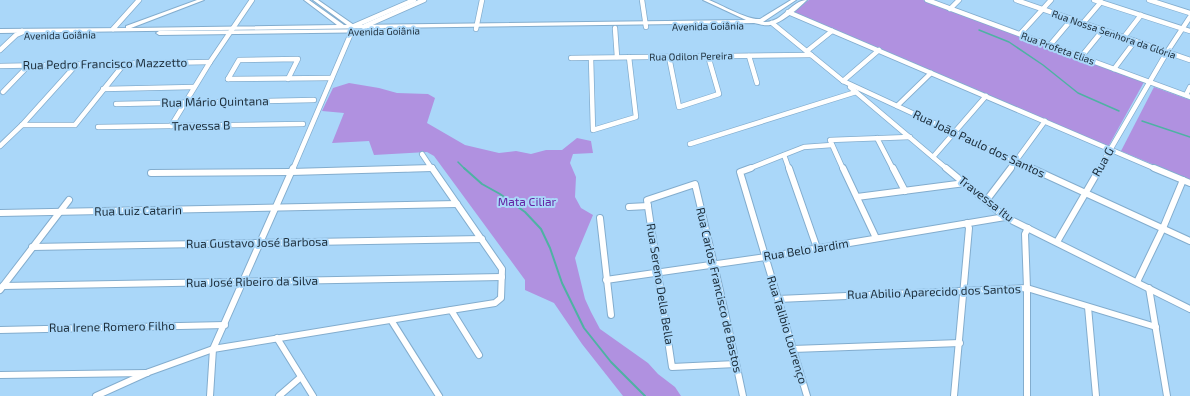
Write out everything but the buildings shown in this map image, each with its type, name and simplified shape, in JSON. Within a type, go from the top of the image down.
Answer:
[{"type":"street","points":[[111,31],[139,0]]},
{"type":"street","points":[[111,31],[192,0]]},
{"type":"street","points":[[118,34],[123,29],[202,0]]},
{"type":"street","points":[[171,126],[210,62],[252,0]]},
{"type":"street","points":[[306,0],[342,29]]},
{"type":"street","points":[[315,0],[353,29]]},
{"type":"street","points":[[210,396],[213,349],[244,282],[353,29],[414,0]]},
{"type":"street","points":[[364,28],[424,0]]},
{"type":"street","points":[[477,27],[482,0]]},
{"type":"street","points":[[642,0],[645,25]]},
{"type":"street","points":[[705,0],[745,19]]},
{"type":"street","points":[[714,0],[767,22],[788,12],[805,0]]},
{"type":"street","points":[[767,22],[794,0]]},
{"type":"street","name":"Rua Profeta Elias","points":[[927,0],[1188,96]]},
{"type":"street","points":[[950,8],[959,0]]},
{"type":"street","name":"Rua Nossa Senhora da Glória","points":[[1016,0],[1190,60]]},
{"type":"street","points":[[1020,34],[1051,0]]},
{"type":"street","points":[[1094,0],[1190,31]]},
{"type":"street","points":[[1149,0],[1190,13]]},
{"type":"street","points":[[1083,23],[1101,2]]},
{"type":"street","points":[[788,12],[1190,183]]},
{"type":"street","points":[[1124,37],[1141,15]]},
{"type":"street","name":"Rua G","points":[[1057,242],[1149,82],[1190,17]]},
{"type":"street","name":"Avenida Goiânia","points":[[549,26],[615,28],[745,19],[767,22]]},
{"type":"street","points":[[1050,45],[1072,19]]},
{"type":"street","name":"Avenida Goiânia","points":[[0,36],[111,31],[123,29],[233,27],[353,29],[767,22]]},
{"type":"street","name":"Rua João Paulo dos Santos","points":[[767,22],[780,28],[843,81],[1190,241]]},
{"type":"street","points":[[615,28],[617,57]]},
{"type":"street","name":"Avenida Goiânia","points":[[0,31],[111,31],[118,34],[230,33],[342,29]]},
{"type":"street","points":[[1081,57],[1103,30]]},
{"type":"street","points":[[0,50],[16,36],[23,33],[22,31]]},
{"type":"street","points":[[807,51],[832,31]]},
{"type":"street","points":[[1114,69],[1135,41]]},
{"type":"street","points":[[843,81],[879,50]]},
{"type":"street","name":"Rua Odilon Pereira","points":[[571,58],[811,55]]},
{"type":"street","points":[[669,57],[679,107],[719,94],[708,56]]},
{"type":"street","points":[[749,56],[757,83]]},
{"type":"street","points":[[591,58],[593,130],[636,117],[629,57]]},
{"type":"street","points":[[288,79],[298,58],[240,60],[228,79],[288,79],[332,78]]},
{"type":"street","name":"Rua Pedro Francisco Mazzetto","points":[[0,66],[210,62]]},
{"type":"street","points":[[1,144],[22,126],[76,64]]},
{"type":"street","points":[[22,126],[75,124],[124,64]]},
{"type":"street","points":[[3,92],[29,66]]},
{"type":"street","points":[[898,106],[931,73]]},
{"type":"street","name":"Travessa Itu","points":[[843,81],[1005,216],[1190,308]]},
{"type":"street","points":[[103,89],[194,87]]},
{"type":"street","points":[[1188,96],[1190,87]]},
{"type":"street","points":[[690,144],[856,92]]},
{"type":"street","points":[[933,157],[986,96]]},
{"type":"street","name":"Rua Mário Quintana","points":[[116,104],[314,100]]},
{"type":"street","points":[[986,201],[1045,121]]},
{"type":"street","name":"Travessa B","points":[[98,128],[303,124]]},
{"type":"street","points":[[817,248],[784,155],[804,147],[831,142],[910,137]]},
{"type":"street","points":[[877,138],[905,191]]},
{"type":"street","points":[[831,142],[876,238]]},
{"type":"street","points":[[96,396],[149,372],[213,349],[495,303],[501,298],[502,269],[422,154]]},
{"type":"street","name":"Rua Talibio Lourenço","points":[[784,155],[740,172],[807,396]]},
{"type":"street","points":[[150,173],[291,172],[432,168]]},
{"type":"street","points":[[1137,282],[1163,228],[1183,180]]},
{"type":"street","points":[[857,197],[965,183]]},
{"type":"street","name":"Rua Carlos Francisco de Bastos","points":[[648,203],[695,184],[743,396]]},
{"type":"street","points":[[1,288],[58,212],[69,200]]},
{"type":"street","points":[[628,207],[648,203]]},
{"type":"street","name":"Rua Sereno Della Bella","points":[[648,203],[672,367],[736,364]]},
{"type":"street","name":"Rua Luiz Catarin","points":[[1,214],[457,204]]},
{"type":"street","name":"Rua Belo Jardim","points":[[606,280],[817,248],[1005,216]]},
{"type":"street","points":[[600,218],[611,316]]},
{"type":"street","points":[[954,396],[960,343],[969,228],[967,223]]},
{"type":"street","points":[[1027,396],[1027,288],[1025,234],[1028,228]]},
{"type":"street","name":"Rua Gustavo José Barbosa","points":[[32,247],[482,239]]},
{"type":"street","name":"Rua José Ribeiro da Silva","points":[[1,288],[502,277]]},
{"type":"street","name":"Rua Abilio Aparecido dos Santos","points":[[778,299],[1027,288],[1156,327]]},
{"type":"street","points":[[1149,288],[1167,396]]},
{"type":"street","points":[[1088,307],[1096,396]]},
{"type":"street","points":[[451,310],[479,355]]},
{"type":"street","points":[[391,320],[439,396]]},
{"type":"street","name":"Rua Irene Romero Filho","points":[[0,330],[225,325]]},
{"type":"street","points":[[277,338],[313,396]]},
{"type":"street","points":[[793,349],[960,343]]},
{"type":"street","points":[[0,375],[149,372]]},
{"type":"street","points":[[279,396],[301,377]]},
{"type":"green space","points":[[809,0],[923,0],[1144,82],[1108,147],[792,12]]},
{"type":"green space","name":"Mata Ciliar","points":[[349,83],[379,88],[397,93],[428,94],[435,98],[427,123],[465,145],[499,153],[516,151],[531,154],[546,150],[562,150],[577,138],[591,141],[593,153],[573,154],[570,163],[576,177],[575,197],[581,208],[593,215],[575,258],[585,299],[600,329],[648,363],[658,374],[675,387],[681,396],[623,396],[582,344],[554,303],[525,290],[525,280],[434,156],[427,152],[374,155],[369,141],[332,143],[344,113],[322,111],[333,88]]},
{"type":"green space","points":[[1154,87],[1190,100],[1190,180],[1121,151]]},
{"type":"waterway","points":[[979,30],[1009,42],[1043,65],[1078,93],[1119,111]]},
{"type":"waterway","points":[[1142,121],[1190,137]]},
{"type":"waterway","points":[[458,162],[464,168]]},
{"type":"waterway","points":[[464,168],[482,184],[500,194],[525,212],[541,229],[550,248],[562,283],[584,328],[611,362],[645,396]]}]
